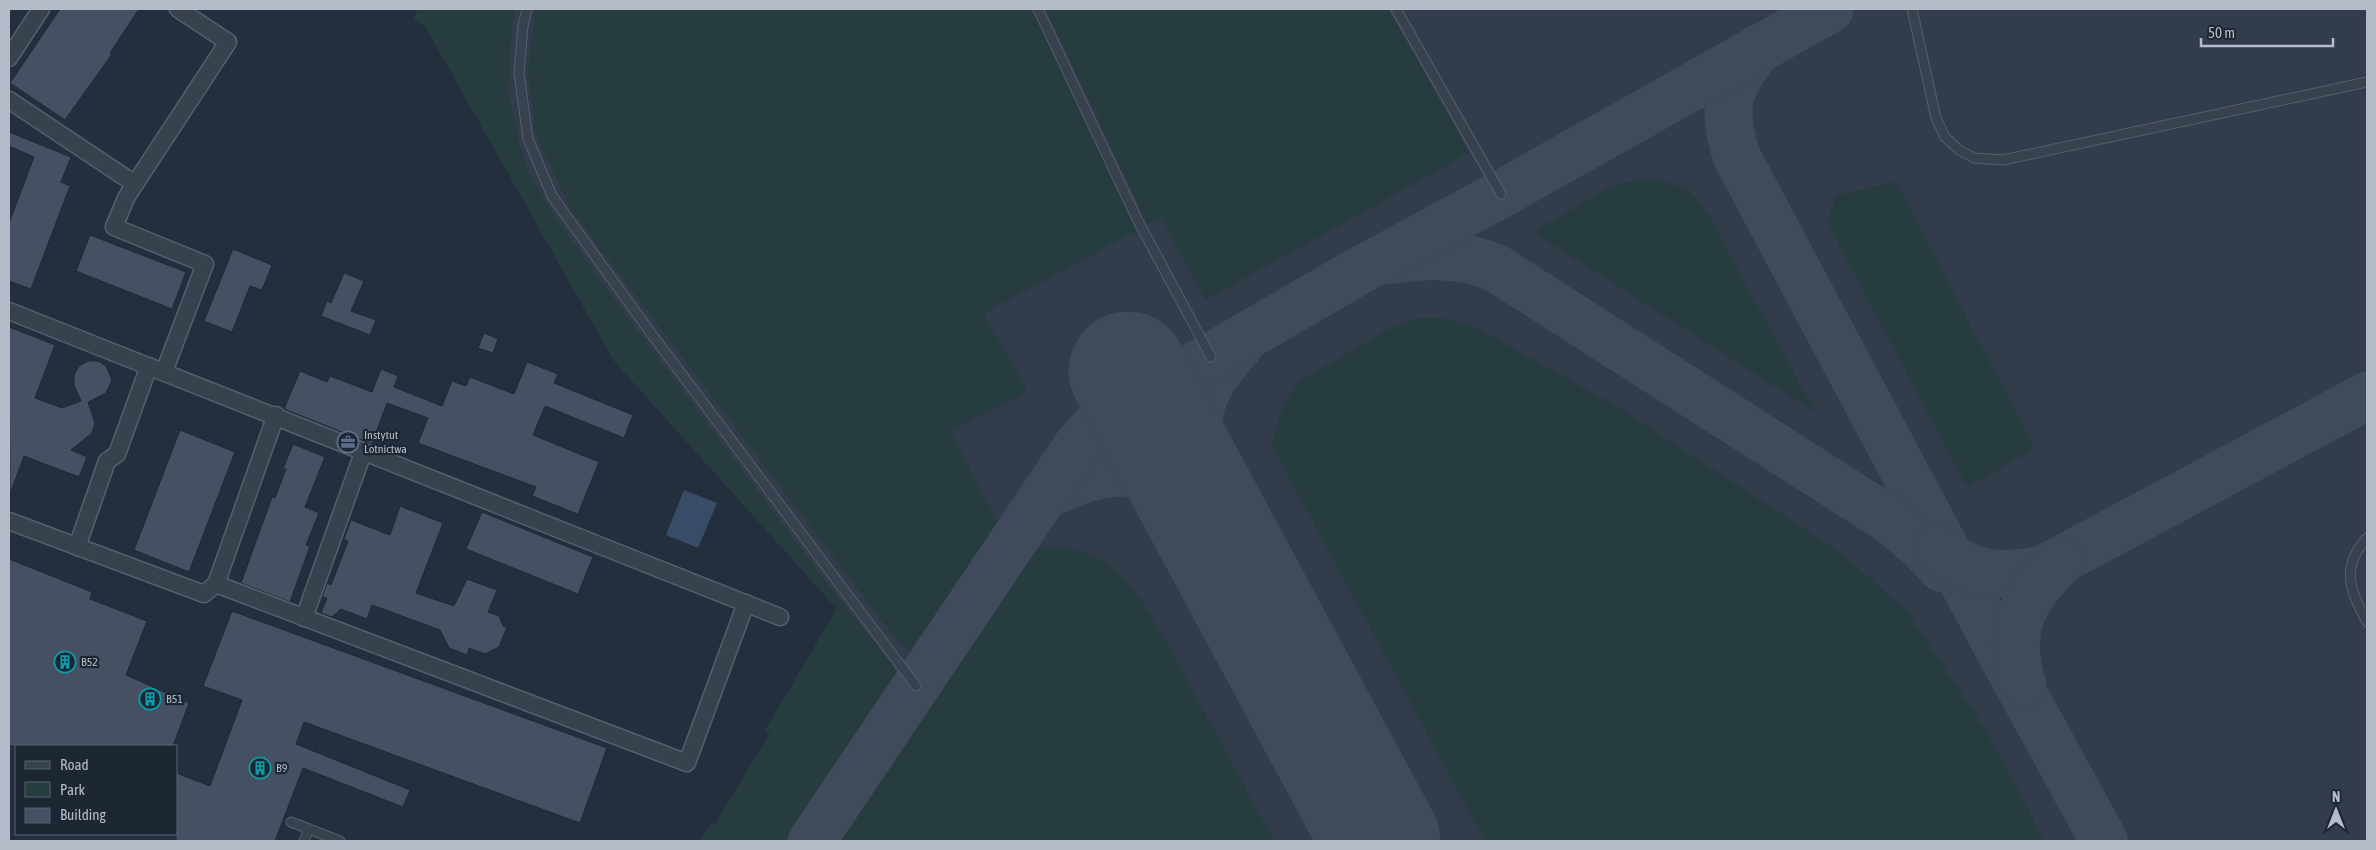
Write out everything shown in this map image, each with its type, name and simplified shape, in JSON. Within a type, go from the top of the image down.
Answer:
[{"type":"street","points":[[9,58],[41,9]]},
{"type":"street","points":[[77,547],[107,461],[118,454],[205,264],[114,227],[126,198],[228,42],[178,9]]},
{"type":"street","points":[[9,100],[135,184]]},
{"type":"street","points":[[9,311],[276,415],[363,453],[780,617]]},
{"type":"street","points":[[9,521],[204,594],[216,584],[276,415]]},
{"type":"street","points":[[304,618],[363,453]]},
{"type":"street","points":[[216,584],[687,763],[746,603]]},
{"type":"lane","points":[[527,9],[523,26],[519,73],[528,139],[552,196],[650,332],[916,686]]},
{"type":"lane","points":[[1038,9],[1138,221],[1211,357]]},
{"type":"lane","points":[[1396,9],[1502,194]]},
{"type":"lane","points":[[1912,9],[1936,118],[1945,137],[1959,150],[1974,158],[2003,160],[2367,82]]},
{"type":"lane","points":[[2367,538],[2353,558],[2350,584],[2354,597],[2367,622]]},
{"type":"lane","points":[[290,822],[340,841]]},
{"type":"lane","points":[[304,841],[309,829]]},
{"type":"shaded area","points":[[419,9],[2367,9],[2367,841],[700,841],[711,823],[715,824],[770,733],[765,730],[837,609],[614,361],[425,26],[413,20]]},
{"type":"green space","points":[[415,9],[514,9],[508,93],[520,146],[529,173],[556,219],[624,313],[825,581],[892,665],[896,674],[894,691],[793,841],[700,841],[711,823],[715,824],[770,733],[765,730],[837,609],[614,361],[425,26],[413,20],[417,12]]},
{"type":"green space","points":[[535,9],[1030,9],[1046,37],[1136,231],[984,313],[1027,391],[950,431],[1002,530],[924,646],[913,651],[902,647],[572,211],[536,136],[528,71]]},
{"type":"green space","points":[[1046,9],[1388,9],[1469,153],[1206,300],[1161,218],[1148,224]]},
{"type":"green space","points":[[1642,179],[1662,180],[1691,192],[1709,216],[1815,412],[1533,232],[1612,186]]},
{"type":"green space","points":[[1896,182],[2035,449],[1967,487],[1827,222],[1837,195]]},
{"type":"green space","points":[[1420,318],[1450,320],[1478,329],[1618,407],[1841,553],[1905,609],[1985,729],[2045,841],[1485,841],[1272,446],[1281,412],[1297,383],[1390,328]]},
{"type":"green space","points":[[1052,547],[1074,550],[1093,557],[1123,577],[1135,591],[1167,643],[1274,841],[832,841],[1022,559],[1039,549]]},
{"type":"water","points":[[684,490],[717,503],[698,548],[666,535]]},
{"type":"building","points":[[60,9],[139,9],[110,53],[112,54],[65,120],[10,83]]},
{"type":"building","points":[[9,132],[71,157],[61,182],[70,186],[31,289],[9,281],[9,223],[34,157],[9,146]]},
{"type":"building","points":[[90,235],[186,272],[172,309],[76,271]]},
{"type":"building","points":[[233,249],[272,265],[262,290],[250,286],[232,332],[204,321]]},
{"type":"building","points":[[344,273],[364,281],[351,311],[376,320],[370,335],[321,316],[327,301],[331,303]]},
{"type":"building","points":[[9,327],[55,345],[35,398],[62,408],[81,401],[74,385],[74,375],[79,366],[88,361],[98,361],[106,366],[112,380],[106,393],[88,402],[95,423],[92,433],[71,450],[87,457],[79,477],[24,456],[10,494]]},
{"type":"building","points":[[484,333],[498,339],[493,353],[478,348]]},
{"type":"building","points":[[527,362],[558,374],[554,383],[633,415],[624,438],[545,406],[533,435],[599,462],[578,514],[532,496],[536,487],[418,443],[428,418],[387,403],[372,444],[284,409],[300,371],[327,382],[330,376],[372,392],[381,369],[398,376],[394,387],[442,406],[452,381],[466,386],[470,377],[514,394]]},
{"type":"building","points":[[180,430],[235,452],[189,572],[134,550]]},
{"type":"building","points":[[293,444],[325,457],[305,507],[319,513],[306,545],[310,546],[290,602],[241,583],[272,497],[275,498],[286,469],[283,469]]},
{"type":"building","points":[[400,506],[443,523],[416,593],[454,606],[467,579],[497,590],[488,612],[499,616],[503,626],[507,627],[499,647],[485,654],[469,648],[467,655],[449,648],[440,630],[372,605],[367,619],[341,609],[332,617],[321,613],[327,598],[322,597],[327,583],[331,585],[348,541],[344,539],[351,520],[390,535]]},
{"type":"building","points":[[482,512],[593,557],[578,594],[466,549]]},
{"type":"building","points":[[9,559],[92,592],[90,599],[147,621],[126,675],[189,703],[173,745],[9,746]]},
{"type":"building","points":[[232,611],[607,748],[580,823],[304,722],[296,744],[410,790],[403,807],[303,768],[275,841],[176,841],[176,835],[178,835],[178,774],[210,786],[242,700],[203,686]]},
{"type":"taxiway","points":[[812,841],[1078,445],[1100,421],[1357,272],[1501,194],[1830,9]]},
{"type":"taxiway","points":[[1759,48],[1740,75],[1730,99],[1728,111],[1729,125],[1737,157],[1994,640],[2104,841]]},
{"type":"taxiway","points":[[1391,260],[1445,256],[1483,263],[1496,268],[1890,520],[1920,545],[1942,568]]},
{"type":"taxiway","points":[[1202,509],[1197,444],[1201,406],[1212,381],[1240,345]]},
{"type":"taxiway","points":[[1937,550],[1963,565],[1988,573],[2014,574],[2044,569],[2367,396]]},
{"type":"taxiway","points":[[1046,495],[1087,478],[1117,473],[1132,473],[1161,479],[1202,509]]},
{"type":"taxiway","points":[[2022,683],[2017,664],[2016,647],[2017,631],[2021,616],[2036,589],[2060,562]]},
{"type":"runway","points":[[1128,371],[1381,841]]},
{"type":"place","name":"Instytut Lotnictwa","points":[[348,442]]},
{"type":"place","name":"B52","points":[[65,662]]},
{"type":"place","name":"B51","points":[[150,699]]},
{"type":"place","name":"B9","points":[[260,768]]}]
